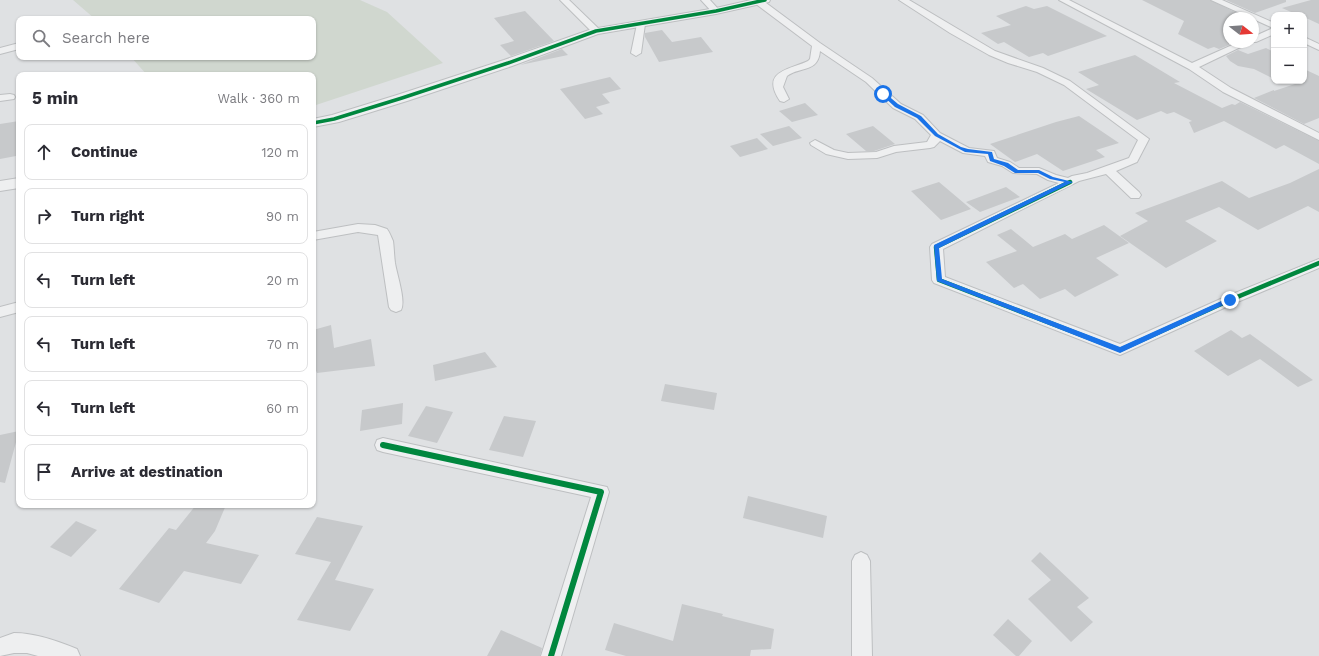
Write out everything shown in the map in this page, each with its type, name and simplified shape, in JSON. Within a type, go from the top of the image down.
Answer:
[{"type":"street","points":[[564,0],[596,31]]},
{"type":"street","points":[[705,0],[716,11]]},
{"type":"street","points":[[903,0],[992,53],[1011,62],[1040,70],[1067,83],[1144,139],[1133,160],[1108,170],[1089,176],[1076,178],[936,247],[939,280],[1120,350],[1230,300],[1319,263]]},
{"type":"street","points":[[1062,0],[1192,67],[1227,90],[1319,136]]},
{"type":"street","points":[[1215,0],[1271,25]]},
{"type":"street","points":[[316,122],[334,119],[402,98],[508,63],[596,31],[716,11],[762,1],[817,45],[869,80],[897,106],[919,117],[936,135],[967,151],[990,153],[992,160],[1006,164],[1017,171],[1039,171],[1052,178],[1070,182]]},
{"type":"street","points":[[636,53],[641,24]]},
{"type":"street","points":[[1259,37],[1271,32]]},
{"type":"street","points":[[1307,41],[1319,47]]},
{"type":"street","points":[[784,99],[778,92],[778,84],[781,76],[790,70],[812,64],[817,45]]},
{"type":"street","points":[[0,51],[16,47]]},
{"type":"street","points":[[1192,67],[1204,60],[1233,48]]},
{"type":"street","points":[[815,143],[830,152],[848,156],[873,156],[884,154],[894,149],[930,145],[934,142],[936,135]]},
{"type":"street","points":[[1108,170],[1135,195]]},
{"type":"street","points":[[0,186],[16,183]]},
{"type":"street","points":[[316,236],[365,228],[374,228],[383,232],[387,241],[389,265],[396,307]]},
{"type":"street","points":[[0,312],[16,308]]},
{"type":"street","points":[[383,445],[602,492],[551,656]]},
{"type":"street","points":[[861,561],[862,656]]},
{"type":"street","points":[[0,648],[14,643],[27,643],[70,656]]},
{"type":"shaded area","points":[[73,0],[360,0],[387,12],[443,63],[316,105],[316,72],[144,72],[134,60],[316,60],[316,16],[92,16]]},
{"type":"building","points":[[1142,0],[1210,0],[1235,12],[1223,12],[1223,47],[1219,49],[1214,47],[1208,49],[1178,34],[1184,21]]},
{"type":"building","points":[[1226,0],[1286,0],[1286,2],[1258,12],[1253,12]]},
{"type":"building","points":[[1311,0],[1319,0],[1319,24],[1307,18],[1307,12],[1291,12],[1282,8]]},
{"type":"building","points":[[1026,6],[1034,9],[1047,6],[1107,36],[1048,56],[1043,53],[1029,57],[1004,42],[998,44],[981,33],[1011,25],[996,16]]},
{"type":"building","points":[[525,11],[554,41],[511,56],[500,45],[514,41],[494,18]]},
{"type":"building","points":[[662,30],[672,42],[701,37],[713,52],[659,62],[645,37],[645,33]]},
{"type":"building","points":[[1266,48],[1271,50],[1271,78],[1254,69],[1238,66],[1230,61],[1226,56],[1238,50],[1248,54]]},
{"type":"building","points":[[562,49],[568,55],[520,65]]},
{"type":"building","points":[[1135,55],[1180,82],[1174,83],[1222,108],[1232,104],[1235,105],[1240,102],[1319,141],[1319,164],[1284,145],[1276,149],[1224,121],[1194,133],[1189,122],[1192,121],[1174,112],[1167,114],[1161,111],[1137,120],[1086,89],[1099,85],[1078,72]]},
{"type":"building","points":[[1307,70],[1319,76],[1319,118],[1304,124],[1254,98],[1295,84],[1307,84]]},
{"type":"building","points":[[610,77],[621,89],[602,94],[610,103],[596,107],[603,114],[585,119],[560,89]]},
{"type":"building","points":[[805,103],[818,115],[792,122],[779,111]]},
{"type":"building","points":[[1079,116],[1119,143],[1096,150],[1105,157],[1063,171],[1037,154],[1015,162],[990,144],[1056,122]]},
{"type":"building","points":[[16,121],[16,156],[0,159],[0,124]]},
{"type":"building","points":[[789,126],[802,138],[773,146],[760,134]]},
{"type":"building","points":[[873,126],[895,144],[874,151],[866,151],[846,134]]},
{"type":"building","points":[[757,138],[768,149],[740,157],[730,146]]},
{"type":"building","points":[[1319,169],[1319,212],[1308,206],[1258,230],[1219,207],[1185,221],[1217,241],[1166,268],[1120,236],[1148,221],[1135,213],[1222,181],[1249,198],[1290,183]]},
{"type":"building","points":[[939,182],[971,209],[941,220],[911,191]]},
{"type":"building","points":[[1006,187],[1020,197],[980,212],[966,202]]},
{"type":"building","points":[[1104,225],[1129,243],[1096,258],[1119,275],[1075,297],[1065,289],[1040,299],[1023,284],[1014,288],[986,262],[1017,251],[997,235],[1011,229],[1033,247],[1065,234],[1072,239]]},
{"type":"building","points":[[331,325],[334,348],[371,339],[375,366],[317,373],[316,329]]},
{"type":"building","points":[[1231,330],[1242,338],[1250,334],[1313,380],[1298,387],[1260,359],[1228,376],[1194,351]]},
{"type":"building","points":[[485,352],[497,367],[435,381],[433,365]]},
{"type":"building","points":[[665,384],[717,393],[714,410],[661,401]]},
{"type":"building","points":[[403,403],[402,424],[360,431],[362,410]]},
{"type":"building","points":[[426,406],[453,412],[437,443],[408,436]]},
{"type":"building","points":[[504,416],[536,421],[523,457],[489,450]]},
{"type":"building","points":[[16,432],[16,442],[5,483],[0,482],[0,435]]},
{"type":"building","points":[[748,496],[827,516],[823,538],[743,518]]},
{"type":"building","points":[[194,508],[225,508],[215,531],[206,543],[259,555],[241,584],[184,571],[159,603],[119,589],[169,528],[176,530]]},
{"type":"building","points":[[317,517],[363,526],[335,580],[374,589],[350,631],[297,620],[331,562],[295,554]]},
{"type":"building","points":[[76,521],[97,530],[71,557],[50,547]]},
{"type":"building","points":[[1040,552],[1089,598],[1077,607],[1093,622],[1071,642],[1028,599],[1051,580],[1031,561]]},
{"type":"building","points":[[682,604],[774,629],[771,649],[751,650],[750,656],[626,656],[605,650],[614,623],[673,641]]},
{"type":"building","points":[[1008,619],[1032,641],[1019,656],[1016,656],[993,635]]},
{"type":"building","points":[[501,630],[542,648],[540,656],[487,656]]},
{"type":"cycle path","points":[[316,122],[334,119],[402,98],[508,63],[596,31],[716,11],[765,0]]},
{"type":"cycle path","points":[[1070,182],[936,247],[939,280],[1120,350],[1230,300],[1319,263]]},
{"type":"cycle path","points":[[383,445],[601,492],[551,656]]},
{"type":"route","points":[[883,94],[897,106],[919,117],[936,135],[960,148],[967,151],[990,153],[992,160],[1006,164],[1017,171],[1039,171],[1052,178],[1070,182],[936,247],[939,280],[1120,350],[1230,300]]}]
